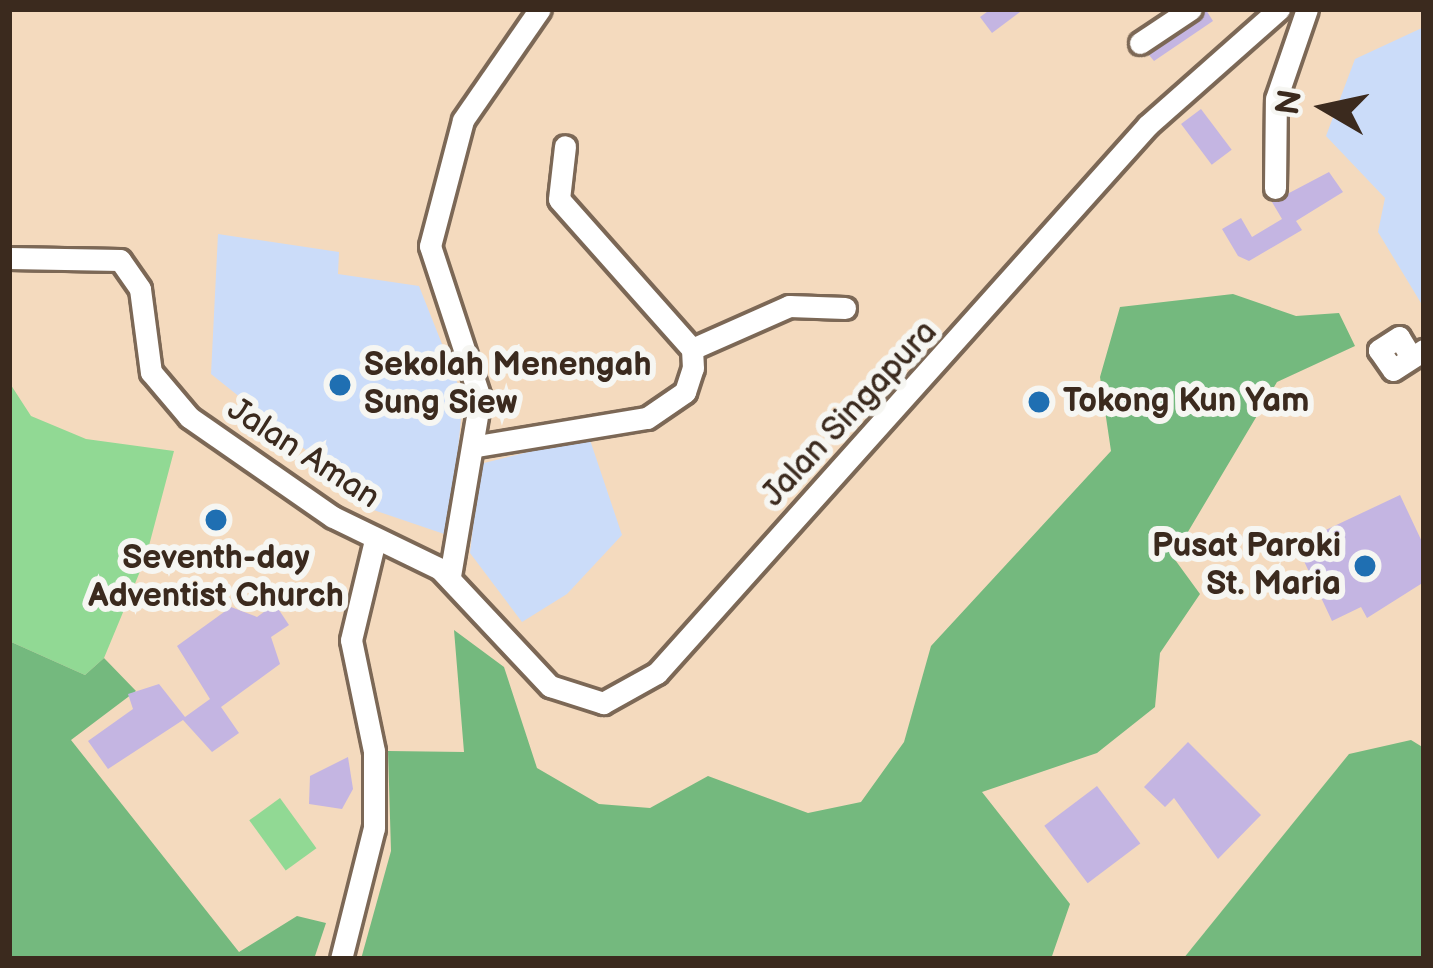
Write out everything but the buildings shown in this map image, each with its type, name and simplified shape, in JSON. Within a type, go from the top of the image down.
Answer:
[{"type":"street","points":[[450,576],[477,446],[480,398],[430,246],[463,120],[540,9]]},
{"type":"street","points":[[1140,43],[1191,9]]},
{"type":"street","name":"Jalan Singapura","points":[[450,576],[550,686],[583,702],[621,698],[893,416],[1148,124],[1279,9]]},
{"type":"street","points":[[1275,188],[1276,99],[1307,9]]},
{"type":"street","points":[[566,146],[565,208],[692,350]]},
{"type":"street","name":"Jalan Aman","points":[[9,257],[120,260],[140,289],[164,392],[232,453],[375,540],[450,576]]},
{"type":"street","points":[[692,350],[789,306],[845,308]]},
{"type":"street","points":[[477,446],[647,418],[685,392],[692,350]]},
{"type":"street","points":[[341,959],[374,828],[374,752],[351,640],[375,540]]},
{"type":"shaded area","points":[[1424,27],[1424,308],[1378,232],[1385,198],[1326,136],[1355,59]]},
{"type":"shaded area","name":"Sekolah Menengah Sung Siew","points":[[218,234],[339,252],[338,274],[419,286],[463,397],[450,536],[353,503],[356,490],[211,374]]},
{"type":"shaded area","name":"Sekolah Menengah Sung Siew","points":[[589,437],[622,535],[567,594],[522,622],[470,553],[480,464]]},
{"type":"green space","points":[[1233,294],[1296,316],[1339,313],[1355,346],[1277,382],[1173,557],[1200,594],[1160,653],[1155,707],[1097,753],[982,792],[1070,904],[1051,959],[361,959],[391,851],[388,751],[464,752],[454,630],[504,667],[537,768],[599,804],[650,808],[708,776],[808,813],[861,802],[904,742],[931,646],[1111,451],[1100,377],[1120,307]]},
{"type":"green space","points":[[9,382],[31,416],[86,439],[174,451],[146,557],[104,658],[85,675],[9,641]]},
{"type":"green space","points":[[9,641],[85,675],[104,658],[136,691],[71,740],[239,952],[297,916],[326,923],[314,959],[9,959]]},
{"type":"green space","points":[[1411,740],[1424,748],[1424,959],[1183,959],[1349,754]]},
{"type":"green space","points":[[280,798],[316,848],[286,870],[249,820]]},
{"type":"place","name":"Sekolah Menengah Sung Siew","points":[[340,385]]},
{"type":"place","name":"Tokong Kun Yam","points":[[1039,402]]},
{"type":"place","name":"Seventh-day Adventist Church","points":[[216,520]]},
{"type":"place","name":"Pusat Paroki St. Maria","points":[[1365,566]]}]
